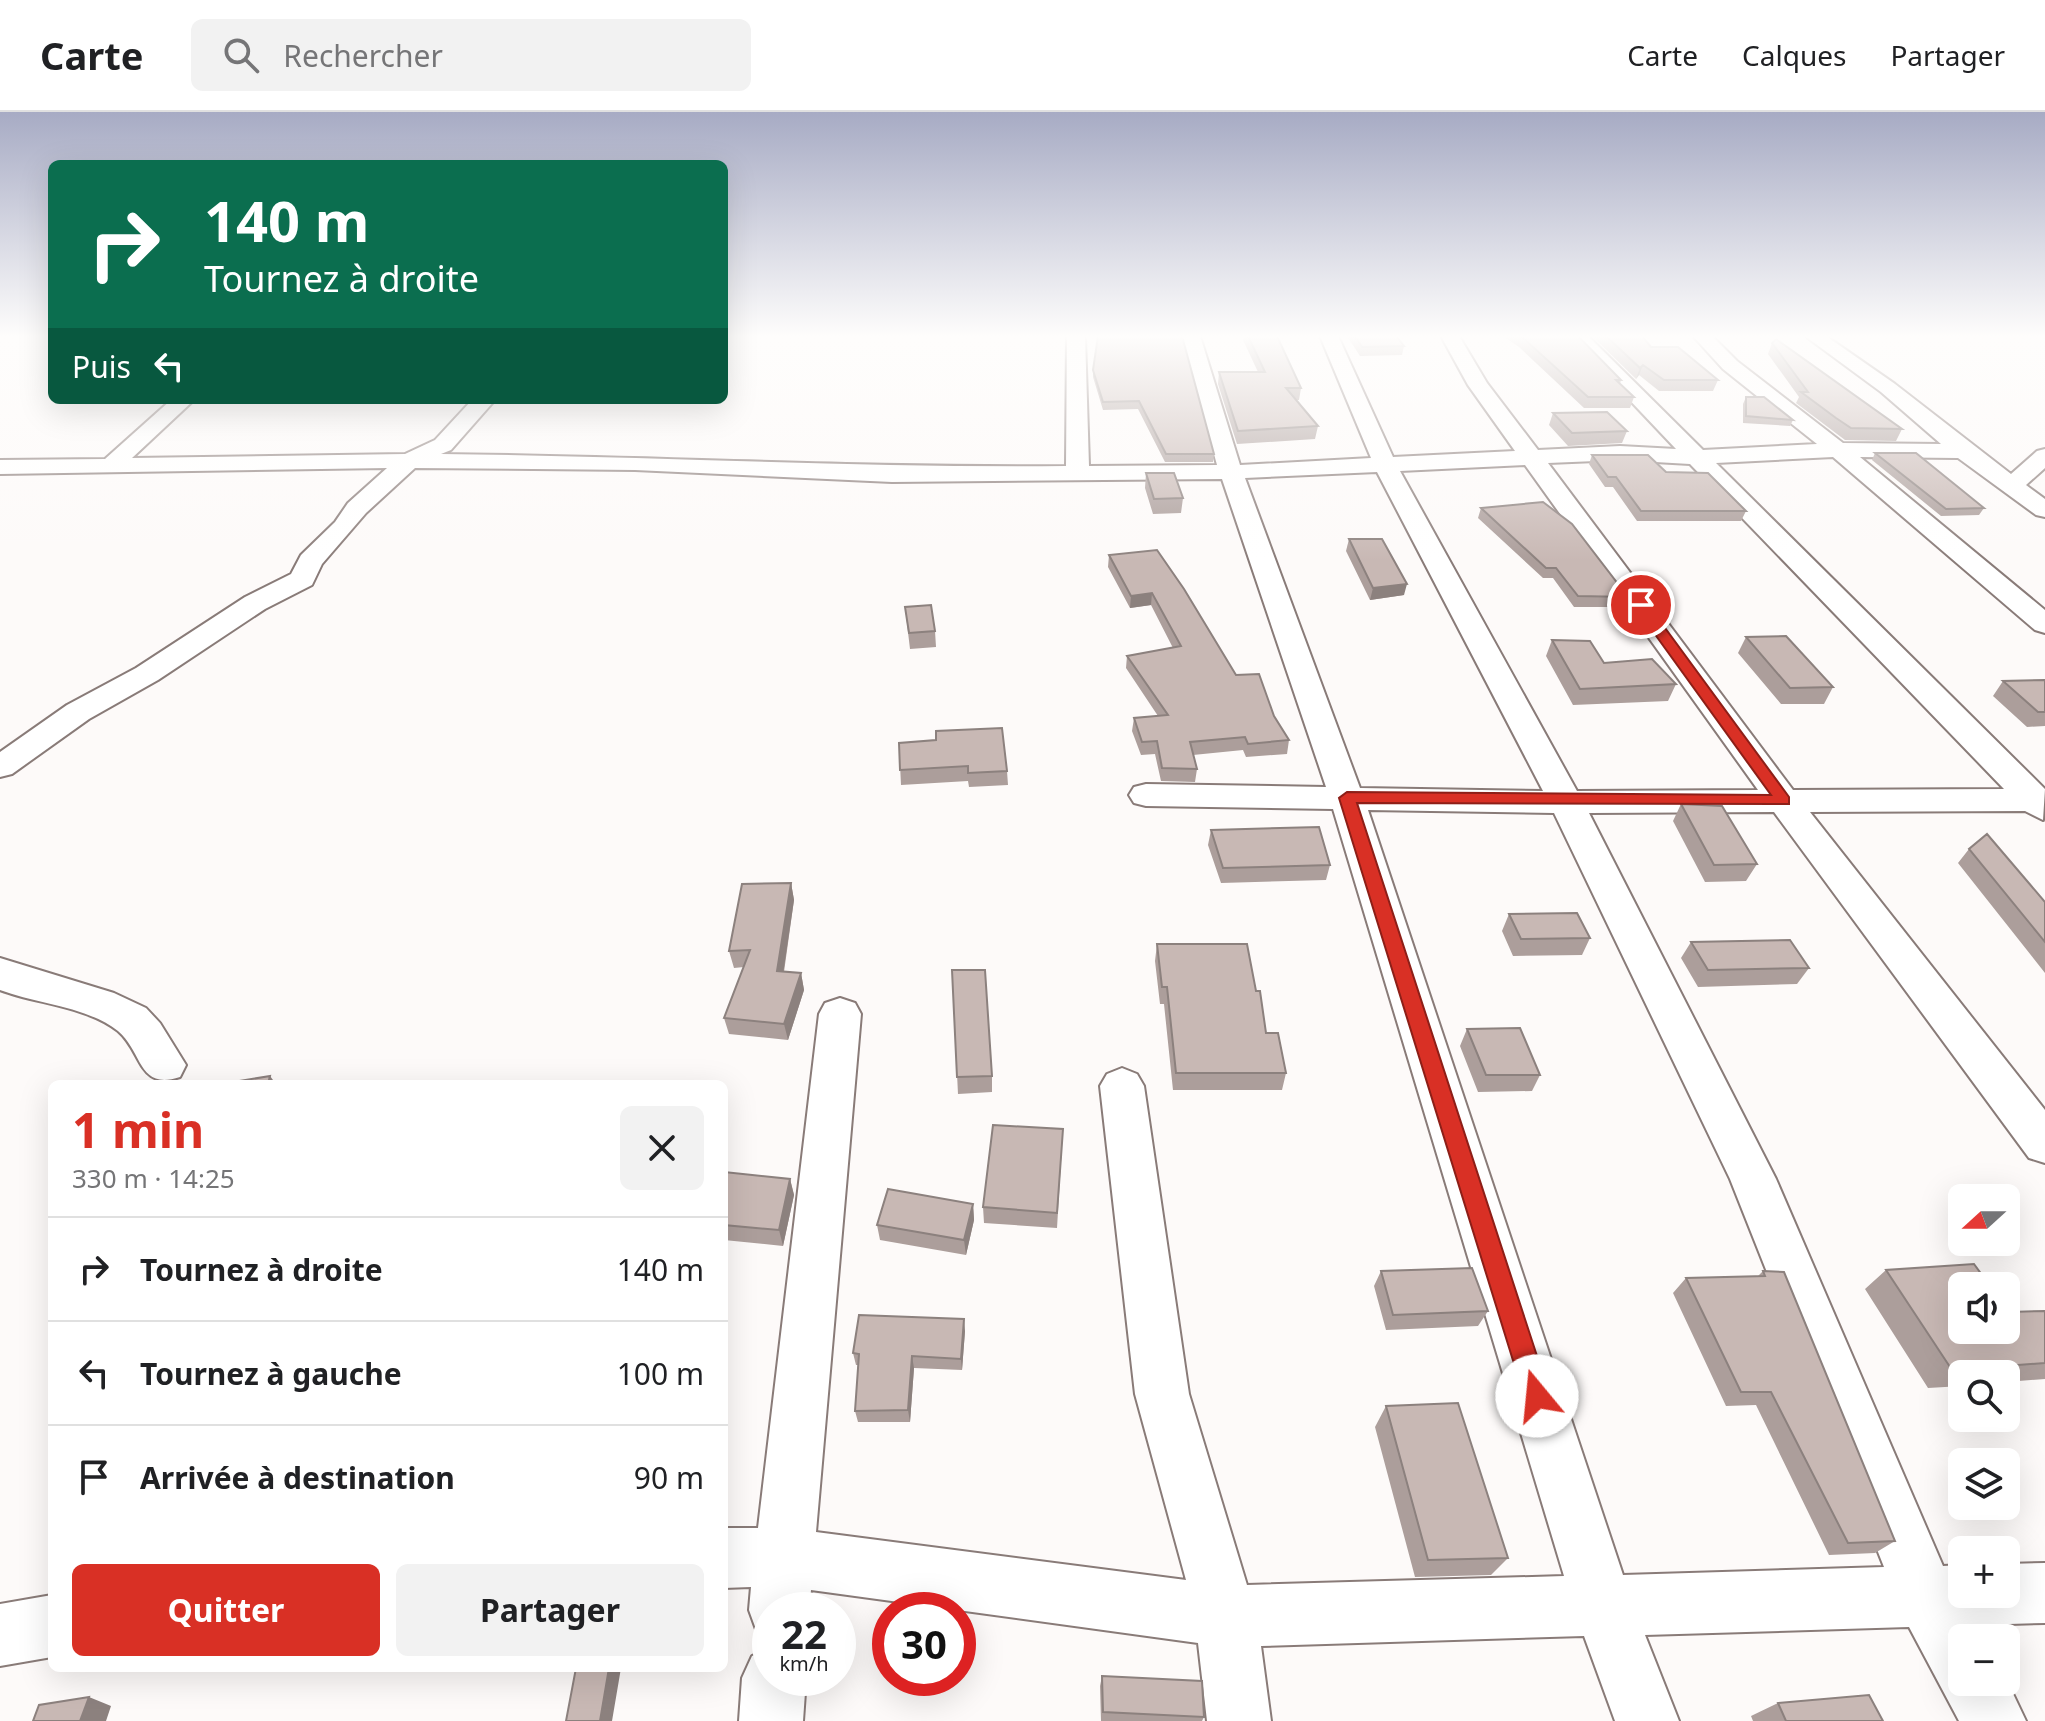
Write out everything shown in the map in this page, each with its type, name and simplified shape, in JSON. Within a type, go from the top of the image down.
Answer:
[{"type":"street","points":[[111,465],[171,411]]},
{"type":"street","points":[[0,767],[78,712],[147,674],[255,603],[302,579],[310,561],[323,551],[325,543],[409,461],[443,445],[474,411]]},
{"type":"street","points":[[1077,411],[1078,476]]},
{"type":"street","points":[[1213,411],[1231,472],[1347,798],[1603,1606],[1647,1721]]},
{"type":"street","points":[[1362,411],[1385,464],[1566,802],[1753,1179],[1926,1598],[1948,1638]]},
{"type":"street","points":[[1498,411],[1783,800],[2045,1144]]},
{"type":"street","points":[[1652,411],[2041,804]]},
{"type":"street","points":[[1789,411],[2045,624]]},
{"type":"street","points":[[1915,411],[1963,451],[2033,499],[2045,456]]},
{"type":"street","points":[[0,467],[409,461],[635,463],[892,475],[1078,476],[1231,472],[1620,453],[1697,457],[1838,450],[1963,451]]},
{"type":"street","points":[[1146,795],[1566,802],[1783,800],[2041,804]]},
{"type":"street","points":[[0,973],[16,981],[83,999],[133,1020],[165,1065]]},
{"type":"street","points":[[781,1584],[840,1014]]},
{"type":"street","points":[[1122,1086],[1162,1394],[1226,1616],[1239,1721]]},
{"type":"street","points":[[728,1560],[781,1584],[1226,1616],[2045,1593]]},
{"type":"street","points":[[0,1635],[48,1627]]},
{"type":"street","points":[[771,1721],[773,1696]]},
{"type":"street","points":[[1981,1696],[1994,1721]]},
{"type":"building","points":[[1144,411],[1202,411],[1214,454],[1166,454]]},
{"type":"building","points":[[1232,411],[1305,411],[1318,426],[1238,431]]},
{"type":"building","points":[[1746,411],[1782,411],[1793,420],[1746,416]]},
{"type":"building","points":[[1827,411],[1877,411],[1902,429],[1851,428]]},
{"type":"building","points":[[1607,412],[1627,431],[1572,433],[1553,413]]},
{"type":"building","points":[[1875,453],[1916,453],[1984,508],[1946,509]]},
{"type":"building","points":[[1592,455],[1648,455],[1666,472],[1708,473],[1746,511],[1641,511],[1616,477],[1608,477]]},
{"type":"building","points":[[1146,473],[1174,473],[1183,498],[1154,499]]},
{"type":"building","points":[[1543,502],[1572,524],[1628,597],[1578,596],[1556,568],[1546,568],[1481,508]]},
{"type":"building","points":[[1349,539],[1382,539],[1407,584],[1373,588]]},
{"type":"building","points":[[1157,550],[1236,675],[1259,674],[1274,716],[1289,740],[1248,744],[1245,737],[1190,742],[1197,769],[1162,768],[1157,741],[1142,742],[1134,718],[1168,715],[1127,656],[1181,646],[1152,593],[1131,596],[1109,555]]},
{"type":"building","points":[[931,605],[935,631],[909,633],[905,607]]},
{"type":"building","points":[[1786,636],[1833,687],[1790,688],[1746,637]]},
{"type":"building","points":[[1552,640],[1590,641],[1604,663],[1652,659],[1676,684],[1580,689]]},
{"type":"building","points":[[2045,680],[2045,712],[2038,712],[2003,681]]},
{"type":"building","points":[[1002,728],[1007,771],[968,773],[968,766],[900,770],[899,743],[936,740],[936,731]]},
{"type":"building","points":[[1681,804],[1722,806],[1757,864],[1714,865]]},
{"type":"building","points":[[1319,827],[1330,865],[1223,868],[1211,830]]},
{"type":"building","points":[[1987,834],[2045,902],[2045,942],[1969,849]]},
{"type":"building","points":[[791,883],[777,971],[801,973],[784,1024],[724,1018],[750,950],[729,951],[742,884]]},
{"type":"building","points":[[1577,913],[1590,938],[1521,939],[1509,914]]},
{"type":"building","points":[[1790,940],[1809,968],[1708,970],[1691,942]]},
{"type":"building","points":[[1157,944],[1247,944],[1256,991],[1260,991],[1266,1033],[1278,1033],[1286,1073],[1176,1073],[1167,987],[1162,987]]},
{"type":"building","points":[[952,970],[985,970],[992,1076],[957,1077]]},
{"type":"building","points":[[1520,1028],[1540,1075],[1486,1075],[1467,1029]]},
{"type":"building","points":[[270,1076],[269,1080],[246,1080]]},
{"type":"building","points":[[993,1125],[1063,1129],[1057,1213],[983,1207]]},
{"type":"building","points":[[728,1172],[790,1179],[779,1230],[728,1225]]},
{"type":"building","points":[[888,1189],[973,1204],[964,1240],[877,1225]]},
{"type":"building","points":[[1974,1264],[1980,1272],[1948,1272],[1948,1344],[2020,1344],[2020,1312],[2045,1311],[2045,1363],[2020,1365],[2020,1360],[1948,1360],[1948,1364],[1886,1270]]},
{"type":"building","points":[[1472,1268],[1488,1311],[1393,1315],[1381,1271]]},
{"type":"building","points":[[1763,1271],[1784,1272],[1895,1541],[1848,1543],[1771,1392],[1741,1392],[1686,1278],[1765,1276]]},
{"type":"building","points":[[859,1315],[964,1319],[961,1359],[912,1356],[908,1410],[855,1411],[859,1354],[853,1353]]},
{"type":"building","points":[[1458,1403],[1508,1558],[1428,1560],[1386,1406]]},
{"type":"building","points":[[575,1672],[608,1672],[600,1721],[566,1721]]},
{"type":"building","points":[[1102,1676],[1202,1681],[1204,1717],[1103,1712]]},
{"type":"building","points":[[1869,1695],[1883,1721],[1786,1721],[1778,1703]]},
{"type":"building","points":[[89,1697],[80,1721],[33,1721],[39,1705]]},
{"type":"route","points":[[1537,1396],[1347,798],[1566,802],[1783,800],[1641,605]]}]
